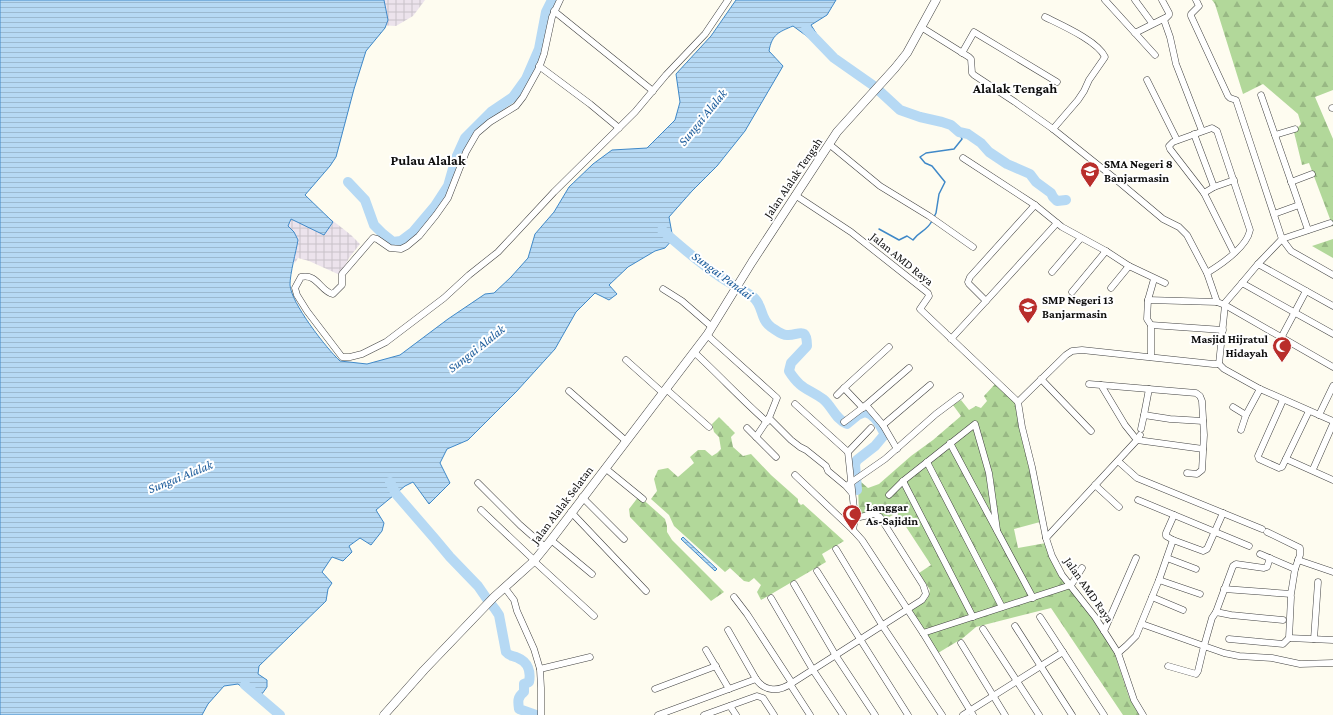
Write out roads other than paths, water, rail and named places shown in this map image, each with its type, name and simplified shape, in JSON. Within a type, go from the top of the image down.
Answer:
[{"type":"street","points":[[560,0],[552,17],[540,66],[520,101],[510,110],[490,122],[477,133],[466,152],[448,198],[419,236],[407,246],[399,250],[390,248],[372,238],[342,274],[342,285],[333,294],[328,292],[319,282],[305,276],[301,278],[295,288],[296,295],[342,357],[362,354],[386,342],[444,298],[470,274],[498,252],[554,192],[636,112],[666,75],[704,34],[728,0]]},
{"type":"street","name":"Jalan Alalak Tengah","points":[[736,287],[837,132],[878,88],[907,53],[936,0]]},
{"type":"street","points":[[1105,0],[1155,55]]},
{"type":"street","points":[[1134,0],[1152,23]]},
{"type":"street","points":[[1136,33],[1169,15],[1162,0]]},
{"type":"street","points":[[1196,0],[1199,6],[1191,14],[1191,16],[1228,96],[1236,100],[1282,239],[1291,251],[1333,275]]},
{"type":"street","points":[[554,11],[653,91]]},
{"type":"street","points":[[1045,17],[1081,35],[1101,51],[1106,57],[1089,80],[1078,100],[1053,129]]},
{"type":"street","points":[[1165,18],[1164,20],[1170,37],[1176,64],[1202,131]]},
{"type":"street","points":[[921,27],[971,59],[972,72],[974,75],[1053,129],[1114,177],[1163,219],[1183,230],[1207,273],[1217,302]]},
{"type":"street","points":[[962,53],[974,32],[1057,82]]},
{"type":"street","points":[[540,66],[619,128]]},
{"type":"street","points":[[1147,80],[1177,140]]},
{"type":"street","points":[[1261,96],[1308,230]]},
{"type":"street","points":[[1207,273],[1226,261],[1234,253],[1248,236],[1250,230],[1217,131],[1212,128],[1177,140],[1169,146],[1204,193],[1234,253]]},
{"type":"street","points":[[1275,135],[1295,129]]},
{"type":"street","points":[[1194,134],[1214,187]]},
{"type":"street","points":[[829,144],[880,186],[973,246]]},
{"type":"street","points":[[963,158],[1035,205],[1057,223],[1081,238],[1106,251],[1129,266],[1165,283]]},
{"type":"street","points":[[1291,182],[1312,174]]},
{"type":"street","points":[[1204,193],[1214,187],[1234,180]]},
{"type":"street","name":"Jalan AMD Raya","points":[[795,195],[851,232],[928,293],[929,296],[920,309],[1018,402],[1046,538],[1058,570],[1071,585],[1118,653],[1134,700],[1142,715]]},
{"type":"street","points":[[986,300],[969,284],[968,282],[970,277],[1035,205]]},
{"type":"street","points":[[1274,214],[1299,205]]},
{"type":"street","points":[[951,339],[1057,223]]},
{"type":"street","points":[[1219,364],[1225,304],[1258,264],[1282,239],[1330,223]]},
{"type":"street","points":[[1052,272],[1081,238]]},
{"type":"street","points":[[1072,292],[1106,251]]},
{"type":"street","points":[[1258,264],[1333,306]]},
{"type":"street","points":[[1111,288],[1129,266]]},
{"type":"street","points":[[1150,357],[1151,325],[1147,319],[1148,300],[1154,279]]},
{"type":"street","points":[[1242,283],[1333,334]]},
{"type":"street","name":"Jalan Alalak Selatan","points":[[384,715],[424,670],[487,604],[534,561],[707,335],[736,287]]},
{"type":"street","points":[[663,289],[682,301],[712,327]]},
{"type":"street","points":[[1282,338],[1306,291]]},
{"type":"street","points":[[1148,300],[1217,302],[1225,304],[1333,367]]},
{"type":"street","points":[[1151,325],[1223,330]]},
{"type":"street","points":[[707,335],[777,398],[768,420],[756,437]]},
{"type":"street","points":[[837,395],[889,347]]},
{"type":"street","points":[[1018,402],[1072,351],[1076,350],[1219,364],[1224,369],[1260,389],[1319,415],[1333,423],[1314,467]]},
{"type":"street","points":[[694,352],[746,403],[791,440],[826,466],[831,474],[852,493]]},
{"type":"street","points":[[626,360],[709,427]]},
{"type":"street","points":[[844,422],[865,407],[909,368]]},
{"type":"street","points":[[1041,379],[1091,431]]},
{"type":"street","points":[[1089,384],[1198,394],[1202,401],[1202,470],[1197,474],[1187,473]]},
{"type":"street","points":[[883,425],[930,385]]},
{"type":"street","points":[[1101,385],[1121,419],[1139,435],[1203,450]]},
{"type":"street","points":[[1319,415],[1333,386]]},
{"type":"street","points":[[844,388],[883,425],[897,449]]},
{"type":"street","points":[[1046,538],[1118,461],[1139,435],[1149,389]]},
{"type":"street","points":[[1241,430],[1246,415],[1260,389]]},
{"type":"street","points":[[569,392],[626,441]]},
{"type":"street","points":[[846,486],[855,481],[897,449],[936,414],[960,396]]},
{"type":"street","points":[[1283,400],[1258,456],[1259,459],[1279,468],[1282,467],[1309,411]]},
{"type":"street","points":[[795,404],[848,452],[855,481],[852,493],[855,518],[853,530]]},
{"type":"street","points":[[1234,407],[1246,415]]},
{"type":"street","points":[[1144,415],[1170,419],[1203,421]]},
{"type":"street","points":[[889,495],[903,481],[975,424],[988,473],[998,530]]},
{"type":"street","points":[[747,428],[776,457]]},
{"type":"street","points":[[848,452],[871,428]]},
{"type":"street","points":[[950,443],[998,530],[1033,598]]},
{"type":"street","points":[[1286,459],[1333,480]]},
{"type":"street","points":[[1118,461],[1137,478],[1264,530],[1300,548],[1300,555],[1295,569],[1291,594],[1224,589]]},
{"type":"street","points":[[927,462],[1002,607]]},
{"type":"street","points":[[604,468],[643,499]]},
{"type":"street","points":[[795,475],[862,540],[906,610],[923,633],[972,713]]},
{"type":"street","points":[[903,481],[974,617]]},
{"type":"street","points":[[478,483],[545,547]]},
{"type":"street","points":[[1095,485],[1119,507]]},
{"type":"street","points":[[582,498],[624,539]]},
{"type":"street","points":[[1138,500],[1249,546]]},
{"type":"street","points":[[481,510],[594,616]]},
{"type":"street","points":[[571,512],[646,591]]},
{"type":"street","points":[[1174,515],[1166,534],[1167,537],[1205,551],[1223,513]]},
{"type":"street","points":[[728,630],[756,679],[764,686],[773,690],[779,689],[791,683],[813,670],[922,600],[925,597],[926,591],[923,585],[880,517],[874,514],[855,518]]},
{"type":"street","points":[[551,540],[592,574]]},
{"type":"street","points":[[1118,653],[1136,636],[1142,624],[1173,540]]},
{"type":"street","points":[[836,549],[882,625],[942,715]]},
{"type":"street","points":[[1260,554],[1295,569]]},
{"type":"street","points":[[1104,631],[1136,558]]},
{"type":"street","points":[[1167,558],[1196,568]]},
{"type":"street","points":[[1168,666],[1196,674],[1212,618],[1216,612],[1233,566],[1236,564],[1264,568],[1268,567],[1270,558]]},
{"type":"street","points":[[1298,560],[1333,572]]},
{"type":"street","points":[[923,633],[1071,585],[1082,568]]},
{"type":"street","points":[[817,570],[908,715]]},
{"type":"street","points":[[1159,580],[1200,594]]},
{"type":"street","points":[[1314,639],[1318,582]]},
{"type":"street","points":[[794,584],[836,656],[875,715]]},
{"type":"street","points":[[505,588],[514,600],[517,611],[534,649],[540,669],[541,714]]},
{"type":"street","points":[[1289,638],[1291,596]]},
{"type":"street","points":[[734,597],[747,614],[810,715]]},
{"type":"street","points":[[1152,597],[1183,610]]},
{"type":"street","points":[[770,598],[813,670],[843,715]]},
{"type":"street","points":[[1216,612],[1231,616],[1283,620]]},
{"type":"street","points":[[1040,617],[1104,715]]},
{"type":"street","points":[[1142,624],[1224,653],[1239,656],[1272,658],[1300,664],[1333,663]]},
{"type":"street","points":[[1015,626],[1072,715]]},
{"type":"street","points":[[984,629],[1039,715]]},
{"type":"street","points":[[1228,639],[1281,644],[1289,638],[1333,640]]},
{"type":"street","points":[[961,643],[1005,715]]},
{"type":"street","points":[[706,650],[729,689]]},
{"type":"street","points":[[963,715],[972,713],[994,696],[1063,652]]},
{"type":"street","points":[[540,669],[590,656]]},
{"type":"street","points":[[655,689],[716,666]]},
{"type":"street","points":[[658,715],[756,679]]},
{"type":"street","points":[[704,715],[757,696],[763,698],[774,715]]},
{"type":"street","points":[[730,706],[736,715]]},
{"type":"water","name":"Sungai Alalak","points":[[0,0],[384,0],[388,20],[385,28],[366,51],[336,157],[305,195],[333,222],[324,235],[291,219],[288,226],[294,232],[298,240],[290,280],[292,293],[296,303],[318,336],[340,361],[367,364],[400,355],[448,319],[485,294],[494,293],[528,258],[535,234],[554,212],[569,187],[593,164],[612,150],[647,148],[675,120],[680,102],[676,74],[711,36],[736,0],[836,0],[827,15],[811,25],[818,36],[812,40],[793,26],[780,32],[774,37],[769,51],[783,66],[745,131],[717,166],[669,217],[673,239],[665,248],[655,251],[628,267],[609,285],[617,294],[609,300],[595,293],[576,312],[555,349],[516,392],[468,440],[447,449],[440,463],[450,483],[429,504],[413,482],[405,486],[376,510],[384,523],[382,531],[371,545],[360,538],[349,546],[352,552],[343,561],[332,557],[322,572],[332,583],[328,589],[326,601],[259,666],[258,674],[267,680],[267,687],[262,694],[252,695],[238,684],[224,686],[208,704],[202,715],[0,715]]},
{"type":"water","points":[[683,537],[717,569],[715,571],[681,539]]},
{"type":"waterway","points":[[348,182],[365,200],[374,225],[393,242],[401,241],[413,232],[435,206],[448,186],[456,158],[465,138],[491,112],[513,97],[526,79],[539,49],[546,12],[552,0]]},
{"type":"waterway","points":[[806,29],[834,58],[874,86],[900,110],[951,125],[959,132],[968,134],[981,143],[989,152],[1007,164],[1030,174],[1036,182],[1051,193],[1057,201],[1066,200]]},
{"type":"waterway","points":[[934,217],[939,194],[945,182],[932,166],[925,163],[920,157],[926,153],[954,149],[962,139],[959,132]]},
{"type":"waterway","points":[[879,229],[899,240],[907,236],[913,240],[932,221]]},
{"type":"waterway","name":"Sungai Pandai","points":[[662,230],[706,267],[753,297],[759,304],[765,320],[771,327],[785,335],[804,334],[807,340],[807,346],[791,363],[789,371],[797,382],[823,399],[839,419],[847,424],[858,415],[865,412],[872,415],[877,421],[885,434],[875,446],[857,460],[855,464],[857,490]]},
{"type":"waterway","points":[[390,482],[396,494],[450,557],[478,586],[499,615],[506,652],[524,662],[530,675],[529,682],[524,684],[524,692],[518,700],[519,709],[536,715]]},
{"type":"waterway","points":[[245,685],[280,715]]},
{"type":"place","name":"SMA Negeri 8 Banjarmasin","points":[[1090,188]]},
{"type":"place","name":"SMP Negeri 13 Banjarmasin","points":[[1028,324]]},
{"type":"place","name":"Masjid Hijratul Hidayah","points":[[1282,363]]},
{"type":"place","name":"Langgar As-Sajidin","points":[[852,531]]},
{"type":"district","name":"Alalak Tengah","points":[[1015,88]]},
{"type":"district","name":"Pulau Alalak","points":[[428,160]]}]
